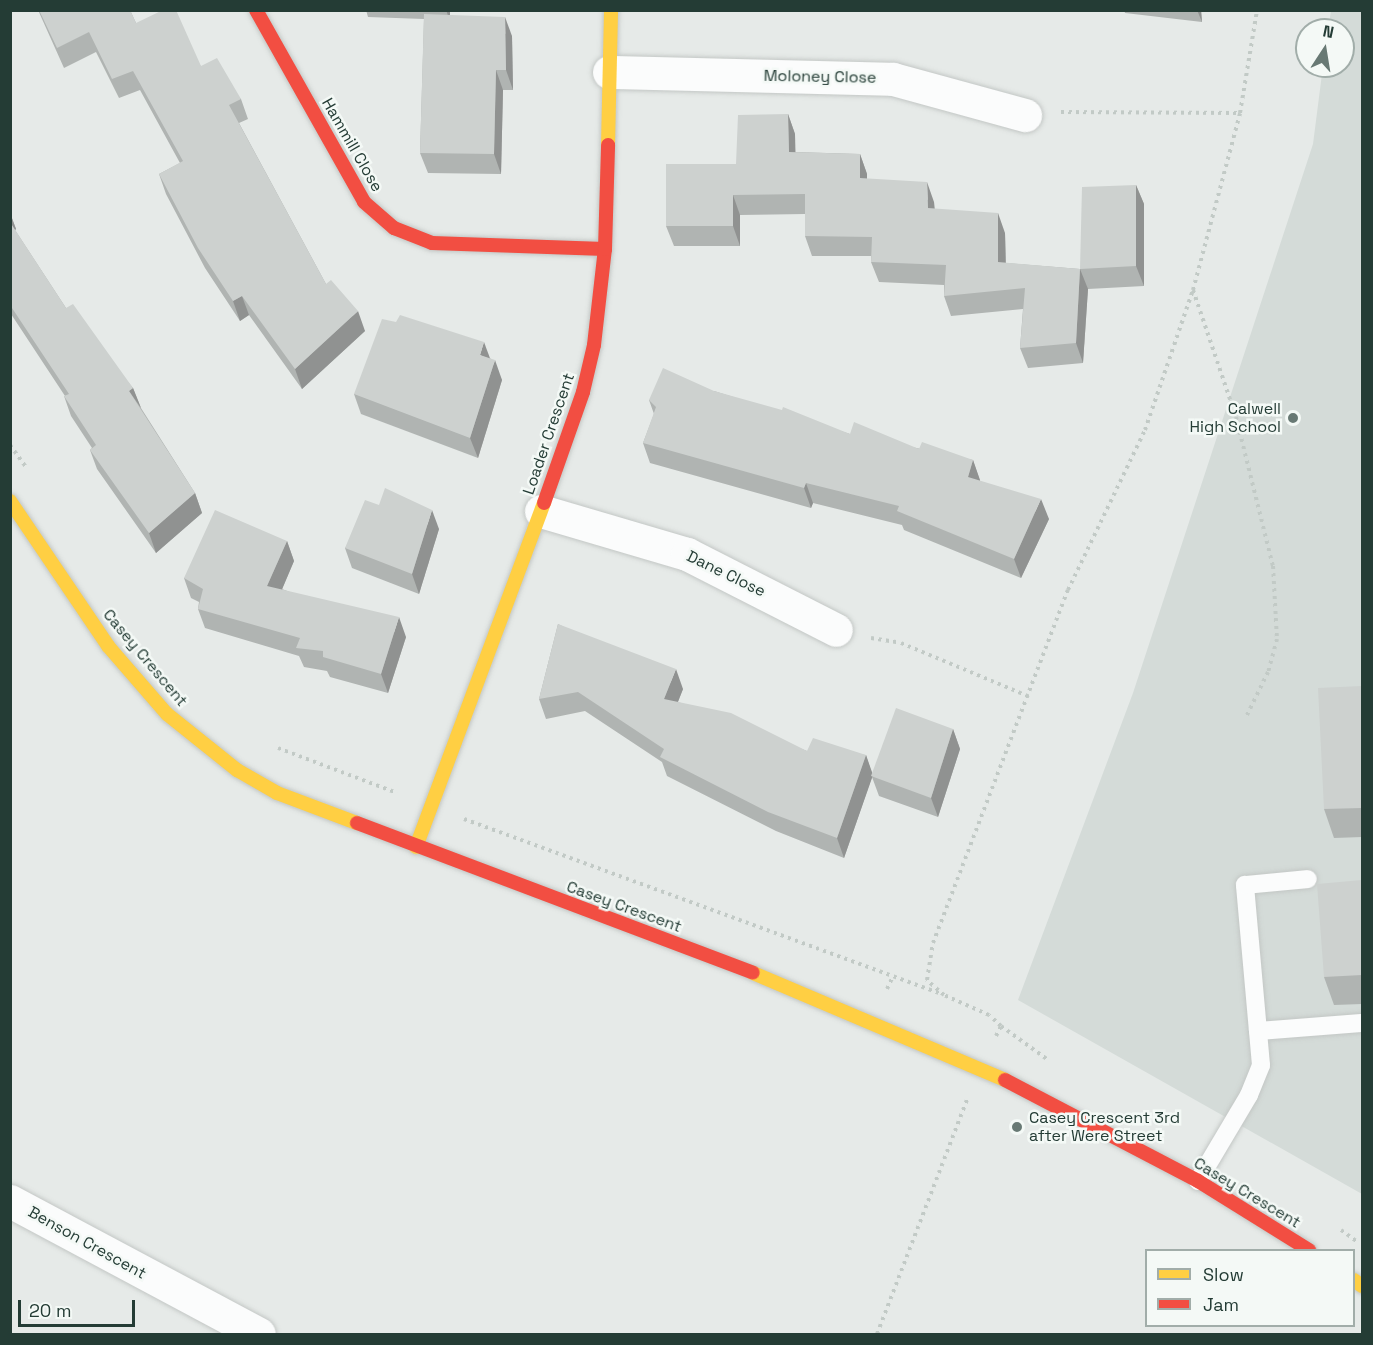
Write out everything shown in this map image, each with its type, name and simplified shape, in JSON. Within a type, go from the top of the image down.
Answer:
[{"type":"street","name":"Hammill Close","points":[[256,10],[364,202],[394,228],[432,243],[605,249]]},
{"type":"street","name":"Loader Crescent","points":[[416,847],[541,511],[583,392],[594,345],[605,249],[611,10]]},
{"type":"street","name":"Moloney Close","points":[[609,72],[892,79],[1025,115]]},
{"type":"street","name":"Casey Crescent","points":[[10,501],[108,646],[167,714],[237,770],[277,793],[754,973],[982,1068],[1198,1181],[1306,1249]]},
{"type":"street","name":"Dane Close","points":[[541,511],[687,554],[836,630]]},
{"type":"street","name":"Benson Crescent","points":[[10,1201],[259,1335]]},
{"type":"lane","points":[[1198,1181],[1249,1095],[1261,1065],[1245,885],[1308,879]]},
{"type":"lane","points":[[1258,1031],[1362,1023]]},
{"type":"path","points":[[944,995],[927,980],[933,943],[1068,590],[1145,430],[1193,290],[1240,113],[1257,10]]},
{"type":"path","points":[[1025,115],[1090,110],[1240,113]]},
{"type":"path","points":[[1193,290],[1236,417],[1273,566],[1277,639],[1268,672],[1247,715]]},
{"type":"path","points":[[10,445],[30,474]]},
{"type":"path","points":[[836,630],[901,644],[1028,696]]},
{"type":"path","points":[[273,747],[396,793],[401,790]]},
{"type":"path","points":[[470,822],[944,995],[989,1015],[1001,1026],[982,1068],[877,1335]]},
{"type":"path","points":[[886,991],[893,976]]},
{"type":"shaded area","name":"Calwell High School","points":[[1331,11],[1362,11],[1362,1194],[1018,1000],[1133,693],[1313,144],[1321,78],[1355,78],[1355,18],[1330,18]]},
{"type":"building","points":[[39,10],[130,10],[136,23],[163,10],[176,10],[201,66],[217,58],[241,99],[229,105],[326,284],[331,280],[358,311],[295,369],[242,296],[233,301],[198,248],[159,174],[183,161],[133,71],[112,79],[89,32],[57,48]]},
{"type":"building","points":[[424,14],[505,17],[506,70],[496,70],[494,154],[420,153]]},
{"type":"building","points":[[788,114],[789,152],[860,154],[860,178],[927,182],[928,208],[998,213],[998,262],[1080,269],[1076,343],[1020,348],[1025,288],[944,296],[946,265],[871,262],[872,237],[805,236],[805,194],[733,195],[733,226],[666,226],[666,164],[736,164],[738,115]]},
{"type":"building","points":[[1136,185],[1136,266],[1080,269],[1082,187]]},
{"type":"building","points":[[10,222],[66,308],[73,304],[133,388],[129,391],[195,493],[149,533],[90,450],[96,445],[64,396],[69,394],[10,305]]},
{"type":"building","points":[[400,315],[484,342],[480,355],[495,360],[470,438],[354,394],[382,319],[396,322]]},
{"type":"building","points":[[663,368],[714,391],[782,410],[783,407],[850,434],[854,422],[919,449],[922,442],[973,460],[968,477],[1041,499],[1014,559],[897,511],[899,506],[806,483],[804,488],[643,443],[656,407],[649,400]]},
{"type":"building","points":[[385,488],[432,510],[412,574],[345,548],[365,500],[379,505]]},
{"type":"building","points":[[215,510],[287,541],[267,586],[399,617],[381,674],[323,657],[323,651],[296,648],[300,638],[198,609],[203,589],[184,578]]},
{"type":"building","points":[[558,624],[676,669],[664,699],[731,713],[807,751],[813,738],[866,755],[837,838],[768,812],[660,757],[664,749],[578,692],[539,699]]},
{"type":"building","points":[[1362,686],[1362,808],[1324,809],[1318,688]]},
{"type":"building","points":[[896,708],[953,729],[931,798],[871,776]]},
{"type":"building","points":[[1362,880],[1362,975],[1324,977],[1317,884]]},
{"type":"traffic: slow","points":[[608,145],[611,10]]},
{"type":"traffic: slow","points":[[10,501],[108,646],[167,714],[237,770],[277,793],[357,823]]},
{"type":"traffic: slow","points":[[416,847],[544,503]]},
{"type":"traffic: slow","points":[[753,973],[1005,1080]]},
{"type":"traffic: slow","points":[[1355,1281],[1362,1286]]},
{"type":"traffic: jam","points":[[256,10],[364,202],[394,228],[432,243],[605,249]]},
{"type":"traffic: jam","points":[[544,503],[583,392],[594,345],[605,249],[608,145]]},
{"type":"traffic: jam","points":[[357,823],[753,973]]},
{"type":"traffic: jam","points":[[1005,1080],[1198,1181],[1307,1249]]},
{"type":"place","name":"Calwell High School","points":[[1293,418]]},
{"type":"place","name":"Casey Crescent 3rd after Were Street","points":[[1017,1127]]}]
